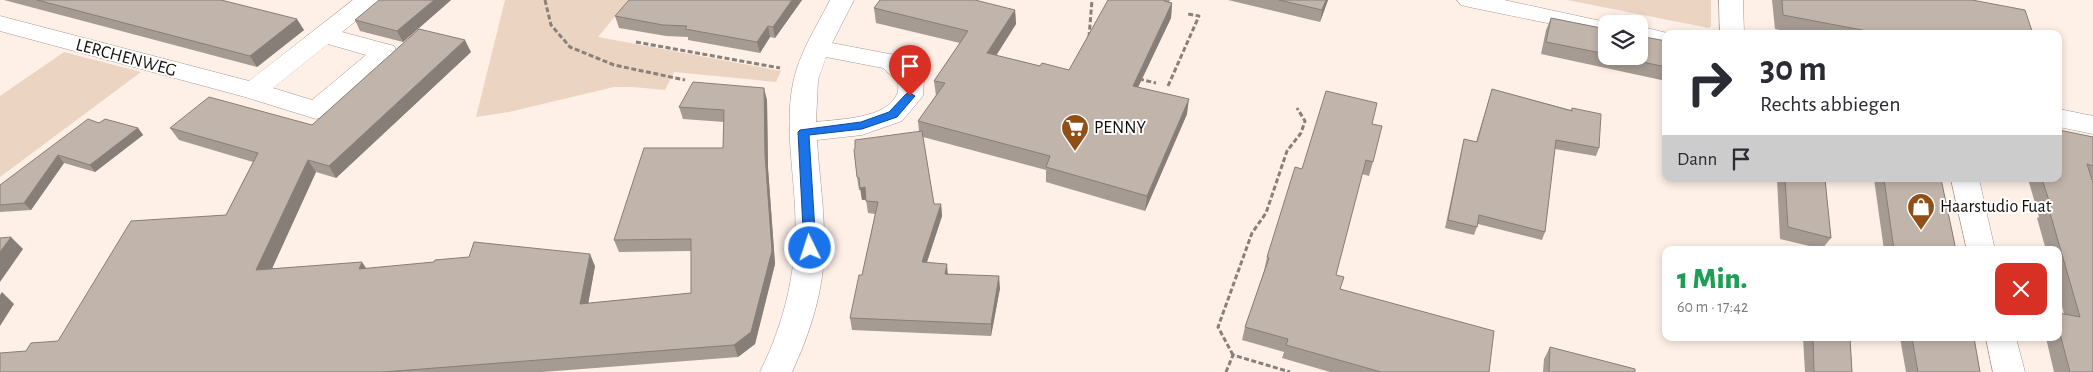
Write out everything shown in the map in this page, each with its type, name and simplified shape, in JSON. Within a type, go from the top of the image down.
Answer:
[{"type":"street","points":[[776,372],[787,350],[801,308],[810,248],[804,132],[804,90],[808,73],[842,0]]},
{"type":"street","points":[[1469,0],[1598,26]]},
{"type":"street","points":[[1731,0],[1732,30]]},
{"type":"street","points":[[253,91],[324,35],[360,1]]},
{"type":"street","name":"LERCHENWEG","points":[[2,24],[253,91],[316,110],[386,52],[324,35]]},
{"type":"street","points":[[1648,36],[1662,39]]},
{"type":"street","points":[[804,132],[862,126],[893,115],[910,96],[912,80],[891,62],[820,48]]},
{"type":"street","points":[[2062,119],[2093,125]]},
{"type":"street","points":[[1966,182],[1980,246]]},
{"type":"street","points":[[2002,341],[2009,372]]},
{"type":"path","points":[[545,0],[551,25],[570,46],[614,65],[685,80]]},
{"type":"path","points":[[1086,42],[1090,35],[1092,0]]},
{"type":"path","points":[[1168,86],[1199,16],[1188,14]]},
{"type":"path","points":[[636,42],[808,73]]},
{"type":"path","points":[[1138,78],[1156,83]]},
{"type":"path","points":[[1290,372],[1276,370],[1233,355],[1218,327],[1252,233],[1266,213],[1287,151],[1301,133],[1305,121],[1297,108]]},
{"type":"path","points":[[1226,372],[1233,355]]},
{"type":"shaded area","points":[[505,0],[629,0],[598,37],[781,71],[776,82],[674,72],[665,90],[614,87],[509,112],[476,117]]},
{"type":"shaded area","points":[[1567,0],[1711,0],[1711,26],[1709,28]]},
{"type":"shaded area","points":[[64,52],[141,72],[0,177],[0,96]]},
{"type":"building","points":[[37,0],[221,0],[297,19],[250,56]]},
{"type":"building","points":[[379,0],[434,0],[397,31],[355,20]]},
{"type":"building","points":[[629,0],[792,0],[773,27],[768,26],[757,42],[685,29],[687,26],[663,25],[615,16]]},
{"type":"building","points":[[880,0],[975,0],[1015,10],[987,53],[1040,66],[1042,63],[1069,70],[1108,0],[1164,0],[1172,3],[1133,86],[1189,99],[1147,196],[1046,167],[1050,156],[918,121],[945,83],[934,81],[968,31],[874,8]]},
{"type":"building","points":[[1279,0],[1326,0],[1322,10]]},
{"type":"building","points":[[1782,0],[1972,0],[2025,10],[2032,30],[1862,30],[1783,15]]},
{"type":"building","points":[[1551,18],[1598,27],[1598,52],[1546,42]]},
{"type":"building","points":[[419,29],[465,40],[329,166],[308,160],[256,270],[362,262],[359,269],[434,262],[435,260],[469,257],[474,242],[590,254],[580,304],[691,293],[691,239],[614,240],[644,148],[723,148],[724,110],[679,107],[693,82],[764,88],[765,155],[772,251],[751,332],[734,345],[383,372],[0,372],[0,353],[26,351],[31,343],[58,341],[131,221],[226,215],[258,153],[170,128],[209,97],[312,125]]},
{"type":"building","points":[[1648,38],[1662,40],[1662,66],[1648,63]]},
{"type":"building","points":[[1492,89],[1572,111],[1572,108],[1601,114],[1599,148],[1556,140],[1545,232],[1479,215],[1477,227],[1448,220],[1464,139],[1477,142]]},
{"type":"building","points":[[1326,91],[1377,103],[1372,124],[1382,126],[1373,162],[1366,160],[1336,275],[1344,277],[1340,289],[1494,331],[1489,372],[1381,372],[1286,345],[1288,339],[1245,327],[1269,258],[1267,257],[1295,167],[1302,169]]},
{"type":"building","points":[[88,119],[99,123],[105,119],[138,128],[90,165],[58,155],[24,203],[0,205],[0,185]]},
{"type":"building","points":[[922,131],[934,204],[941,204],[922,262],[947,264],[945,274],[999,276],[991,324],[850,318],[859,275],[862,275],[878,202],[866,201],[865,187],[860,188],[854,150],[855,140]]},
{"type":"building","points":[[2062,131],[2093,137],[2093,166],[2087,164],[2093,183],[2093,372],[2070,372],[2062,341],[2062,314],[2080,317],[2062,255],[2062,246],[2060,246],[2048,206],[2051,207],[2043,182],[2062,182]]},
{"type":"building","points":[[1785,182],[1825,182],[1831,238],[1788,227]]},
{"type":"building","points":[[1884,182],[1942,182],[1955,246],[1893,246]]},
{"type":"building","points":[[11,237],[0,252],[0,238]]},
{"type":"building","points":[[1813,341],[1850,341],[1852,372],[1814,372]]},
{"type":"building","points":[[1913,341],[1975,341],[1980,372],[1918,372]]},
{"type":"building","points":[[1550,347],[1635,369],[1635,372],[1549,372]]},
{"type":"place","name":"PENNY","points":[[1075,152]]},
{"type":"place","name":"Haarstudio Fuat","points":[[1921,231]]},
{"type":"route","points":[[810,248],[804,132],[862,126],[893,115],[910,96]]}]
